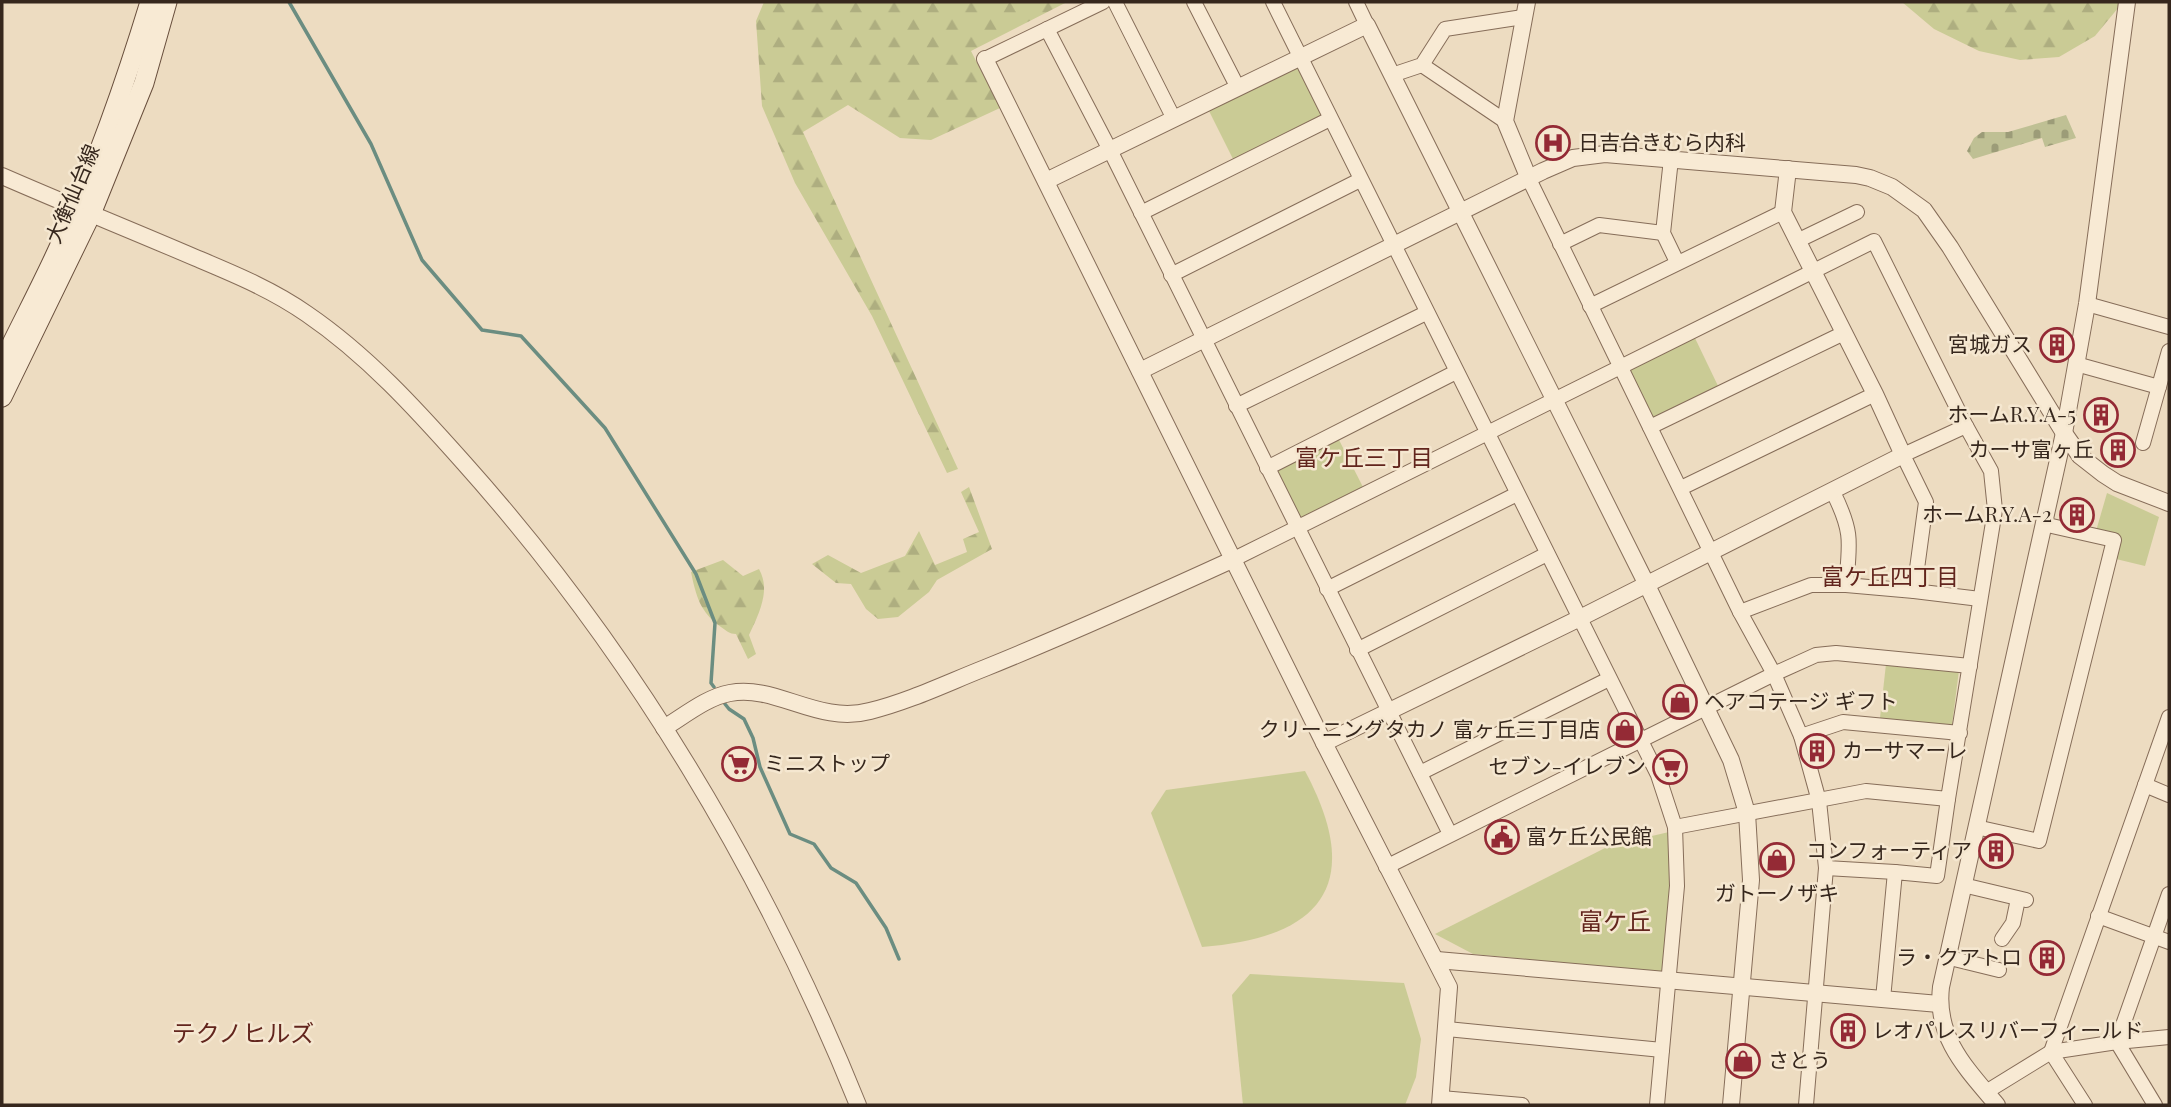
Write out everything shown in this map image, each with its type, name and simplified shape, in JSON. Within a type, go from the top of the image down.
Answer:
[{"type":"main road","name":"大衡仙台線","points":[[2,364],[84,211],[150,2]]},
{"type":"main road","name":"大衡仙台線","points":[[2,397],[144,83],[167,2]]},
{"type":"street","points":[[1103,2],[985,59],[1324,743],[1449,987],[1440,1102],[1522,1105]]},
{"type":"street","points":[[1115,2],[1174,119]]},
{"type":"street","points":[[1194,2],[1238,88]]},
{"type":"street","points":[[1273,2],[1658,775],[1675,827],[1677,886],[1657,1105]]},
{"type":"street","points":[[1356,2],[1708,707],[1731,760],[1747,813],[1752,880],[1731,1105]]},
{"type":"street","points":[[1997,1105],[1957,1057],[1947,1037],[1939,1004],[1946,957],[2064,433],[2087,304],[2127,2]]},
{"type":"street","points":[[1392,75],[1422,65],[1445,29],[1525,9],[1505,121],[1529,179],[1590,306],[1740,612],[1774,674],[1801,736],[1819,801],[1826,868],[1806,1105]]},
{"type":"street","points":[[1046,181],[1367,25]]},
{"type":"street","points":[[1047,29],[1110,150],[1450,834]]},
{"type":"street","points":[[1422,65],[1505,121]]},
{"type":"street","points":[[1141,214],[1330,119]]},
{"type":"street","points":[[1140,371],[1561,163],[1584,156],[1605,154],[1671,159],[1870,178],[1892,187],[1914,201],[1928,216],[2080,456],[2117,482],[2169,503]]},
{"type":"street","points":[[1671,159],[1663,233],[1677,262]]},
{"type":"street","points":[[1788,169],[1783,212],[1926,502],[1914,591]]},
{"type":"street","points":[[2,176],[231,273],[284,299],[341,339],[375,368],[418,412],[502,505],[581,607],[664,728],[720,820],[779,928],[826,1026],[858,1105]]},
{"type":"street","points":[[1171,275],[1360,180]]},
{"type":"street","points":[[1590,306],[1783,212]]},
{"type":"street","points":[[1797,241],[1857,212]]},
{"type":"street","points":[[1560,244],[1599,225],[1663,233]]},
{"type":"street","points":[[664,728],[716,697],[730,693],[747,692],[830,714],[869,712],[920,694],[1096,622],[1234,559],[1874,241],[1991,471],[1995,510],[1937,876],[1826,868]]},
{"type":"street","points":[[2087,304],[2169,327]]},
{"type":"street","points":[[1236,406],[1426,313]]},
{"type":"street","points":[[1650,427],[1844,332]]},
{"type":"street","points":[[2143,443],[2169,351]]},
{"type":"street","points":[[2076,364],[2159,387]]},
{"type":"street","points":[[1267,468],[1456,372]]},
{"type":"street","points":[[1681,488],[1875,394]]},
{"type":"street","points":[[1324,743],[1966,426]]},
{"type":"street","points":[[1833,492],[1846,518],[1850,541],[1846,585]]},
{"type":"street","points":[[1327,589],[1517,494]]},
{"type":"street","points":[[1976,827],[2039,841],[2114,540],[2043,524]]},
{"type":"street","points":[[1357,650],[1547,554]]},
{"type":"street","points":[[1740,612],[1811,585],[1846,585],[1980,599]]},
{"type":"street","points":[[1386,867],[1816,655],[1836,653],[1970,666]]},
{"type":"street","points":[[1420,773],[1609,679]]},
{"type":"street","points":[[2051,1052],[2169,718]]},
{"type":"street","points":[[1801,736],[1843,722],[1960,733]]},
{"type":"street","points":[[2145,785],[2169,795]]},
{"type":"street","points":[[1675,827],[1866,791],[1948,799]]},
{"type":"street","points":[[1884,999],[1895,872]]},
{"type":"street","points":[[1963,885],[2022,899],[2013,923],[2002,939]]},
{"type":"street","points":[[2117,1042],[2169,894]]},
{"type":"street","points":[[2098,916],[2169,942]]},
{"type":"street","points":[[1946,957],[1999,970]]},
{"type":"street","points":[[1437,960],[1939,1004]]},
{"type":"street","points":[[1447,1029],[1662,1050]]},
{"type":"street","points":[[1986,1092],[2051,1052],[2169,1037]]},
{"type":"street","points":[[2117,1042],[2155,1105]]},
{"type":"street","points":[[2051,1052],[2085,1105]]},
{"type":"green space","points":[[764,2],[1067,2],[971,51],[1000,108],[931,140],[900,138],[848,105],[803,132],[958,469],[947,473],[872,316],[795,183],[762,106],[756,21]]},
{"type":"green space","points":[[1902,2],[2123,2],[2095,36],[2059,57],[2020,60],[1979,51],[1934,29]]},
{"type":"green space","points":[[1295,67],[1301,70],[1323,114],[1234,161],[1208,109]]},
{"type":"green space","points":[[2066,115],[2076,138],[2045,147],[2042,138],[1973,159],[1967,151],[1974,138],[1982,132],[2008,132]]},
{"type":"green space","points":[[1694,336],[1719,388],[1657,420],[1649,417],[1629,374],[1632,365]]},
{"type":"green space","points":[[1338,438],[1365,491],[1301,519],[1275,474],[1278,467]]},
{"type":"green space","points":[[969,487],[992,549],[937,580],[929,592],[898,617],[878,619],[866,609],[851,584],[836,583],[812,564],[828,555],[861,573],[905,556],[919,531],[935,565],[967,552],[963,539],[979,532],[961,492]]},
{"type":"green space","points":[[2107,493],[2159,517],[2145,566],[2116,559],[2120,536],[2096,531]]},
{"type":"green space","points":[[723,560],[743,576],[759,569],[762,577],[764,594],[749,635],[756,654],[748,659],[736,634],[727,631],[708,615],[695,589],[691,572]]},
{"type":"green space","points":[[1886,664],[1959,670],[1952,725],[1880,718]]},
{"type":"green space","points":[[1305,771],[1323,810],[1331,844],[1331,874],[1321,898],[1304,917],[1278,931],[1244,941],[1202,947],[1151,813],[1166,790]]},
{"type":"green space","points":[[1669,832],[1672,885],[1666,967],[1660,972],[1473,954],[1435,934],[1609,846]]},
{"type":"green space","points":[[1250,974],[1404,983],[1421,1039],[1416,1077],[1405,1105],[1243,1105],[1232,995]]},
{"type":"waterway","points":[[289,2],[371,144],[422,260],[482,330],[521,336],[605,428],[696,574],[715,623],[711,683],[714,687]]},
{"type":"waterway","points":[[725,704],[744,719],[753,738],[760,767],[790,834],[814,844],[831,868],[856,883],[886,928],[899,959]]},
{"type":"place","name":"日吉台きむら内科","points":[[1553,143]]},
{"type":"place","name":"宮城ガス","points":[[2057,345]]},
{"type":"place","name":"ホームR.Y.A-5","points":[[2101,415]]},
{"type":"place","name":"カーサ富ヶ丘","points":[[2118,450]]},
{"type":"place","name":"ホームR.Y.A-2","points":[[2077,515]]},
{"type":"place","name":"ヘアコテージ ギフト","points":[[1680,702]]},
{"type":"place","name":"クリーニングタカノ 富ヶ丘三丁目店","points":[[1625,730]]},
{"type":"place","name":"カーサマーレ","points":[[1817,751]]},
{"type":"place","name":"ミニストップ","points":[[739,764]]},
{"type":"place","name":"セブン-イレブン","points":[[1670,767]]},
{"type":"place","name":"富ケ丘公民館","points":[[1502,837]]},
{"type":"place","name":"コンフォーティア","points":[[1996,851]]},
{"type":"place","name":"ガトーノザキ","points":[[1777,860]]},
{"type":"place","name":"ラ・クアトロ","points":[[2047,958]]},
{"type":"place","name":"レオパレスリバーフィールド","points":[[1848,1031]]},
{"type":"place","name":"さとう","points":[[1743,1061]]},
{"type":"district","name":"富ケ丘三丁目","points":[[1364,458]]},
{"type":"district","name":"富ケ丘四丁目","points":[[1890,577]]},
{"type":"district","name":"富ケ丘","points":[[1615,922]]},
{"type":"district","name":"テクノヒルズ","points":[[243,1034]]}]
